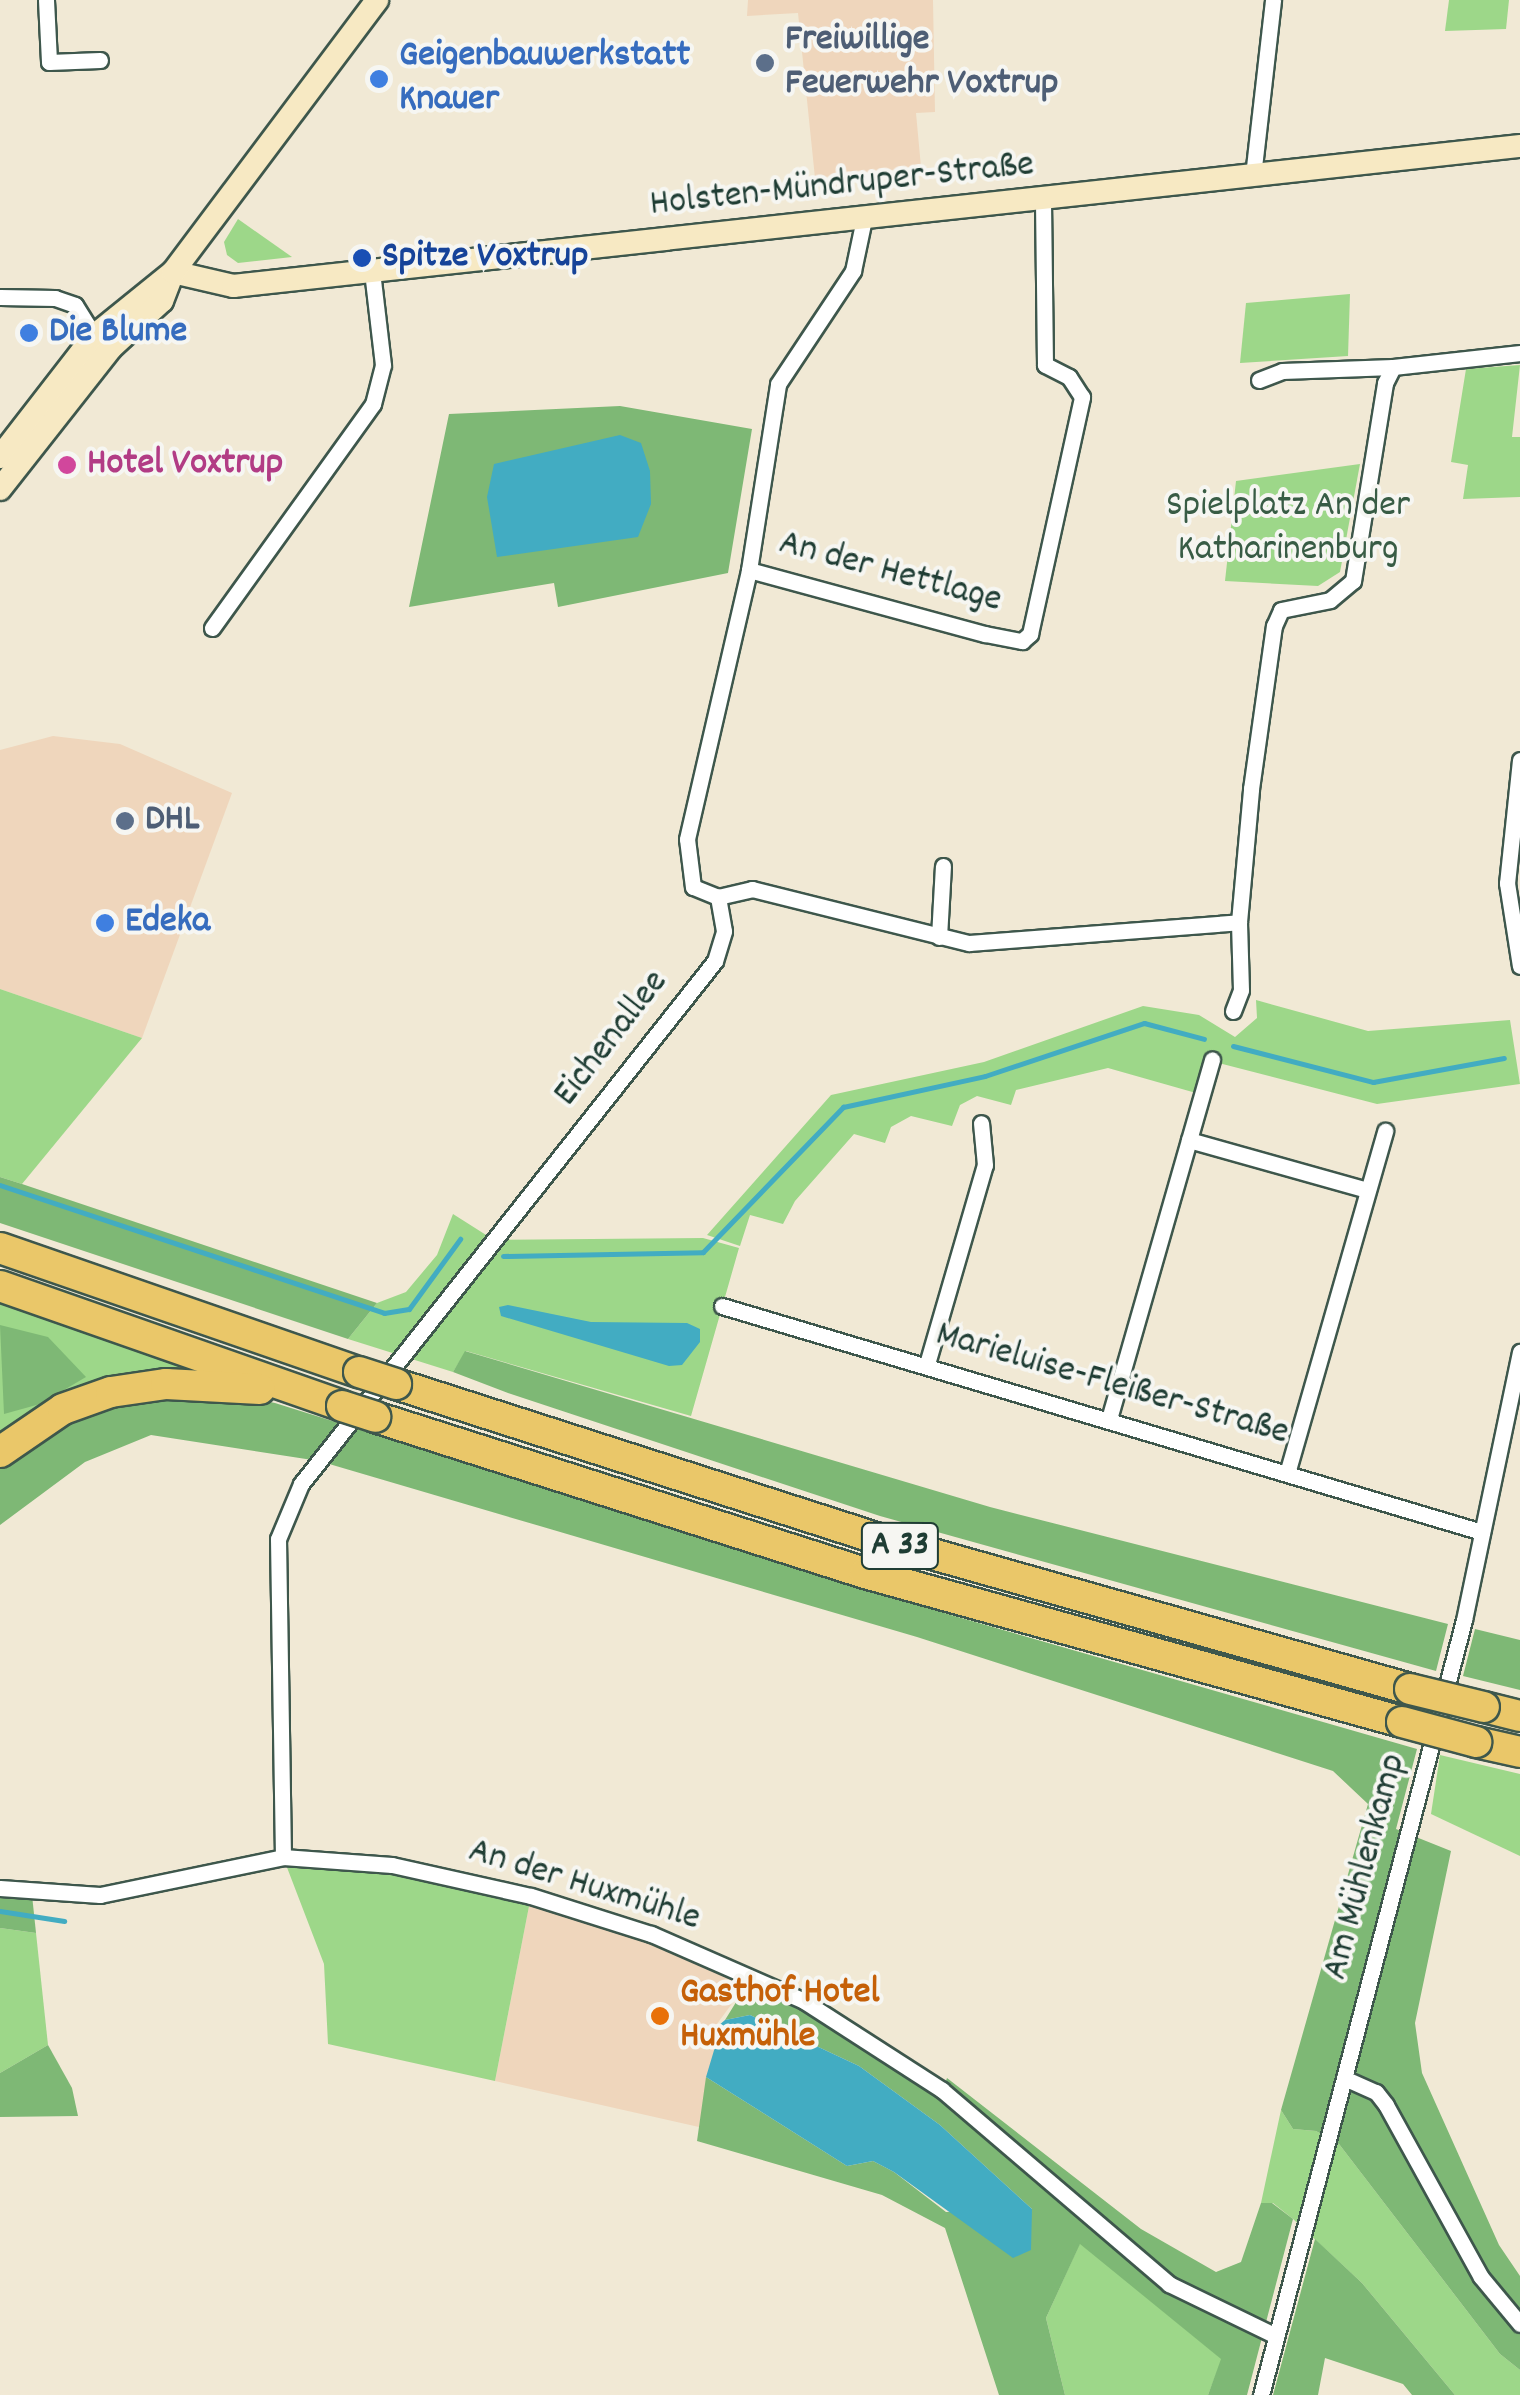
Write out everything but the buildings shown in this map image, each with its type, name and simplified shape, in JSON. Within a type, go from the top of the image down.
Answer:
[{"type":"highway","name":"A 33","points":[[0,1248],[359,1372],[872,1538],[1410,1689],[1520,1716]]},
{"type":"highway","name":"A 33","points":[[0,1286],[374,1417],[865,1572],[1520,1752]]},
{"type":"highway","points":[[0,1452],[63,1409],[111,1392],[214,1384],[330,1402]]},
{"type":"street","points":[[46,0],[50,62],[100,60]]},
{"type":"street","points":[[0,457],[94,336],[173,272],[377,0]]},
{"type":"street","points":[[1253,176],[1273,0]]},
{"type":"street","name":"Holsten-Mündruper-Straße","points":[[173,272],[233,286],[1520,146]]},
{"type":"street","name":"An der Hettlage","points":[[749,570],[985,634],[1022,641],[1030,634],[1082,397],[1069,377],[1044,364],[1044,198]]},
{"type":"street","points":[[864,219],[854,271],[778,384],[749,570],[687,839],[693,887],[718,897],[752,889],[969,943],[1239,922]]},
{"type":"street","points":[[0,489],[111,348],[162,300],[173,272]]},
{"type":"street","points":[[212,628],[373,404],[383,365],[372,272]]},
{"type":"street","points":[[0,297],[55,298],[75,306],[94,336]]},
{"type":"street","points":[[1259,380],[1282,370],[1393,368],[1520,353]]},
{"type":"street","points":[[1233,1011],[1241,990],[1239,922],[1274,626],[1281,610],[1330,600],[1353,581],[1385,383],[1393,368]]},
{"type":"street","points":[[1520,760],[1506,882],[1520,966]]},
{"type":"street","points":[[939,937],[943,866]]},
{"type":"street","name":"Eichenallee","points":[[283,1857],[278,1539],[301,1484],[714,962],[724,931],[718,897]]},
{"type":"street","points":[[1110,1418],[1212,1059]]},
{"type":"street","points":[[927,1364],[985,1165],[981,1123]]},
{"type":"street","points":[[1288,1470],[1385,1130]]},
{"type":"street","points":[[1189,1140],[1368,1190]]},
{"type":"street","name":"Marieluise-Fleißer-Straße","points":[[722,1306],[1288,1470],[1482,1532]]},
{"type":"street","name":"Am Mühlenkamp","points":[[1261,2395],[1482,1532],[1520,1352]]},
{"type":"street","name":"An der Huxmühle","points":[[0,1888],[100,1895],[283,1857],[392,1865],[531,1896],[650,1934],[804,2001],[942,2090],[1169,2284],[1276,2336]]},
{"type":"street","points":[[1344,2078],[1376,2092],[1386,2105],[1472,2264],[1520,2324]]},
{"type":"shaded area","points":[[748,0],[933,0],[935,112],[916,113],[921,167],[815,178],[798,13],[747,16]]},
{"type":"shaded area","points":[[53,736],[120,744],[232,793],[142,1038],[0,989],[0,750]]},
{"type":"shaded area","points":[[531,1896],[751,1978],[711,2032],[715,2047],[699,2127],[495,2081]]},
{"type":"green space","points":[[1449,0],[1509,0],[1506,29],[1445,31]]},
{"type":"green space","points":[[238,219],[292,257],[238,263],[227,255],[224,242]]},
{"type":"green space","points":[[1350,294],[1348,356],[1240,363],[1246,303]]},
{"type":"green space","points":[[1520,365],[1512,437],[1520,437],[1520,497],[1463,499],[1468,465],[1451,462],[1466,369]]},
{"type":"green space","points":[[620,406],[752,429],[728,573],[558,607],[554,583],[409,607],[449,414]]},
{"type":"green space","name":"Spielplatz An der Katharinenburg","points":[[1360,464],[1340,572],[1318,586],[1225,581],[1236,481]]},
{"type":"green space","points":[[0,989],[142,1038],[22,1184],[0,1177]]},
{"type":"green space","points":[[1256,1000],[1368,1031],[1510,1020],[1520,1084],[1377,1104],[1207,1060],[1196,1093],[1108,1068],[1016,1090],[1011,1105],[977,1096],[960,1105],[952,1126],[911,1116],[891,1127],[885,1143],[854,1134],[795,1201],[783,1224],[750,1215],[740,1246],[707,1235],[831,1095],[984,1062],[1143,1006],[1199,1015],[1235,1037],[1257,1018]]},
{"type":"green space","points":[[0,1177],[377,1303],[348,1339],[0,1223]]},
{"type":"green space","points":[[453,1214],[494,1240],[703,1238],[739,1248],[691,1416],[466,1351],[453,1372],[348,1339],[377,1303],[406,1292],[437,1255]]},
{"type":"green space","points":[[0,1304],[197,1372],[0,1438]]},
{"type":"green space","points":[[0,1325],[48,1337],[86,1377],[40,1404],[4,1414]]},
{"type":"green space","points":[[465,1351],[990,1507],[1448,1624],[1436,1671],[880,1516],[453,1372]]},
{"type":"green space","points":[[214,1391],[275,1403],[951,1615],[1417,1749],[1396,1829],[1451,1851],[1415,2023],[1422,2073],[1499,2245],[1520,2276],[1520,2370],[1500,2354],[1339,2144],[1316,2131],[1293,2129],[1281,2110],[1368,1804],[1333,1771],[917,1637],[319,1461],[151,1435],[85,1462],[0,1525],[0,1463],[111,1397]]},
{"type":"green space","points":[[1475,1629],[1520,1640],[1520,1690],[1463,1676]]},
{"type":"green space","points":[[1440,1755],[1520,1774],[1520,1856],[1431,1814]]},
{"type":"green space","points":[[283,1857],[392,1865],[531,1896],[495,2081],[328,2044],[324,1964]]},
{"type":"green space","points":[[0,1888],[32,1895],[36,1933],[0,1928]]},
{"type":"green space","points":[[0,1928],[36,1933],[48,2045],[0,2073]]},
{"type":"green space","points":[[751,1978],[943,2089],[947,2078],[1141,2229],[1216,2272],[1241,2262],[1261,2203],[1272,2203],[1293,2219],[1247,2395],[1208,2395],[1221,2359],[1080,2244],[1046,2318],[1065,2395],[999,2395],[945,2228],[882,2195],[697,2141],[706,2077],[847,2166],[873,2161],[894,2172],[946,2212],[1032,2209],[940,2125],[859,2066],[750,2015],[725,2020]]},
{"type":"green space","points":[[48,2045],[72,2088],[78,2116],[0,2117],[0,2073]]},
{"type":"green space","points":[[1281,2110],[1293,2129],[1316,2131],[1339,2144],[1500,2354],[1520,2370],[1520,2395],[1455,2395],[1362,2283],[1273,2203],[1261,2203]]},
{"type":"green space","points":[[1315,2239],[1362,2283],[1455,2395],[1412,2395],[1403,2384],[1325,2358],[1318,2395],[1273,2395]]},
{"type":"green space","points":[[1080,2243],[1222,2359],[1208,2395],[1065,2395],[1046,2318]]},
{"type":"water","points":[[620,435],[641,443],[650,471],[651,504],[638,537],[497,557],[487,497],[494,464]]},
{"type":"water","points":[[508,1305],[591,1322],[687,1323],[700,1329],[700,1342],[682,1365],[669,1366],[501,1316],[499,1307]]},
{"type":"water","points":[[750,2015],[859,2066],[940,2125],[1032,2209],[1031,2250],[1013,2258],[894,2172],[873,2161],[847,2166],[706,2077],[715,2047],[711,2032],[725,2020]]},
{"type":"waterway","points":[[503,1256],[703,1252],[843,1107],[985,1076],[1144,1023],[1204,1039]]},
{"type":"waterway","points":[[1233,1046],[1373,1082],[1504,1058]]},
{"type":"waterway","points":[[0,1185],[384,1313],[409,1309],[460,1239]]},
{"type":"waterway","points":[[0,1911],[64,1921]]},
{"type":"place","name":"Freiwillige Feuerwehr Voxtrup","points":[[765,63]]},
{"type":"place","name":"Geigenbauwerkstatt Knauer","points":[[379,79]]},
{"type":"place","name":"Spitze Voxtrup","points":[[362,258]]},
{"type":"place","name":"Die Blume","points":[[29,333]]},
{"type":"place","name":"Hotel Voxtrup","points":[[67,465]]},
{"type":"place","name":"DHL","points":[[125,821]]},
{"type":"place","name":"Edeka","points":[[105,923]]},
{"type":"place","name":"Gasthof Hotel Huxmühle","points":[[660,2016]]}]
